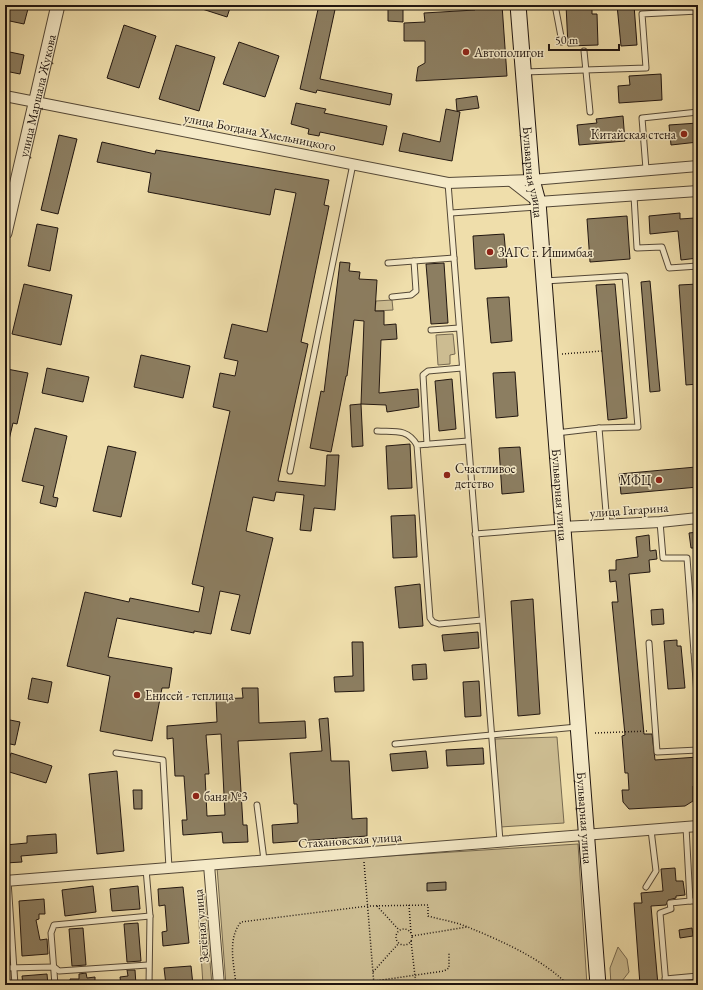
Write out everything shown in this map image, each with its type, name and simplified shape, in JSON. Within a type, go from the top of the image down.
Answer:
[{"type":"main road","name":"Бульварная улица","points":[[518,5],[532,180],[538,205],[598,985]]},
{"type":"street","name":"улица Маршала Жукова","points":[[5,233],[58,5]]},
{"type":"street","name":"улица Богдана Хмельницкого","points":[[5,96],[354,163],[448,183],[532,180],[646,169],[698,166]]},
{"type":"street","points":[[511,181],[538,205],[698,191]]},
{"type":"street","name":"улица Гагарина","points":[[562,527],[660,522],[698,518]]},
{"type":"street","name":"Стахановская улица","points":[[7,881],[698,826]]},
{"type":"street","name":"Зелёная улица","points":[[209,865],[219,985]]},
{"type":"lane","points":[[555,5],[562,42]]},
{"type":"lane","points":[[523,72],[646,68],[642,14],[698,11]]},
{"type":"lane","points":[[584,51],[590,112]]},
{"type":"lane","points":[[646,169],[642,118],[698,112]]},
{"type":"lane","points":[[290,471],[354,163]]},
{"type":"lane","points":[[448,183],[500,841]]},
{"type":"lane","points":[[634,196],[638,248],[662,247],[669,268],[698,266]]},
{"type":"lane","points":[[451,213],[538,205]]},
{"type":"lane","points":[[388,263],[454,258]]},
{"type":"lane","points":[[392,297],[411,295],[416,291],[414,261]]},
{"type":"lane","points":[[544,281],[625,276],[638,427],[599,428],[555,433]]},
{"type":"lane","points":[[431,330],[459,328]]},
{"type":"lane","points":[[427,444],[423,375],[428,371],[462,368]]},
{"type":"lane","points":[[599,428],[607,524]]},
{"type":"lane","points":[[377,430],[405,433],[412,437],[417,445],[430,618],[433,622],[439,624],[482,620]]},
{"type":"lane","points":[[417,445],[468,441]]},
{"type":"lane","points":[[660,522],[663,558],[687,558],[696,652],[698,710]]},
{"type":"lane","points":[[475,534],[562,527]]},
{"type":"lane","points":[[649,643],[657,752],[698,750]]},
{"type":"lane","points":[[395,744],[579,727]]},
{"type":"lane","points":[[116,753],[163,760],[169,868]]},
{"type":"lane","points":[[257,805],[264,860]]},
{"type":"lane","points":[[686,827],[690,901]]},
{"type":"lane","points":[[646,887],[656,871],[651,830]]},
{"type":"lane","points":[[146,869],[150,916],[148,965],[149,985]]},
{"type":"lane","points":[[7,881],[15,985]]},
{"type":"lane","points":[[666,985],[660,913],[671,909],[670,903],[698,901]]},
{"type":"lane","points":[[55,985],[51,933],[54,925],[150,916]]},
{"type":"lane","points":[[5,968],[54,967],[59,971],[148,965]]},
{"type":"lane","points":[[666,979],[698,976]]},
{"type":"path","points":[[550,356],[602,351]]},
{"type":"path","points":[[595,733],[656,730]]},
{"type":"path","points":[[363,853],[374,985]]},
{"type":"path","points":[[236,985],[232,943],[234,931],[241,922],[368,906],[409,905],[428,905],[428,916],[469,927],[524,954],[556,973],[568,985]]},
{"type":"path","points":[[399,944],[406,945],[412,936],[409,905]]},
{"type":"path","points":[[377,906],[399,930]]},
{"type":"path","points":[[412,936],[469,927]]},
{"type":"path","points":[[399,930],[404,929],[411,933]]},
{"type":"path","points":[[399,930],[395,937],[399,944]]},
{"type":"path","points":[[410,941],[416,985]]},
{"type":"path","points":[[373,972],[399,944]]},
{"type":"path","points":[[348,985],[415,977],[447,970],[449,968],[449,952]]},
{"type":"shaded area","points":[[392,300],[393,310],[375,311],[376,301]]},
{"type":"shaded area","points":[[453,334],[455,354],[450,355],[450,364],[438,365],[436,335]]},
{"type":"shaded area","points":[[557,737],[564,823],[500,827],[495,739]]},
{"type":"shaded area","points":[[578,844],[587,985],[226,985],[217,867]]},
{"type":"shaded area","points":[[197,892],[204,893],[212,985],[203,985]]},
{"type":"shaded area","points":[[618,947],[627,959],[629,972],[622,981],[625,985],[611,985],[610,968]]},
{"type":"building","points":[[5,5],[29,5],[24,24],[5,20]]},
{"type":"building","points":[[196,5],[231,5],[227,17],[196,7]]},
{"type":"building","points":[[319,5],[336,5],[320,79],[392,94],[390,105],[317,90],[316,93],[300,89]]},
{"type":"building","points":[[388,5],[403,5],[403,22],[388,21]]},
{"type":"building","name":"Автополигон","points":[[475,5],[502,5],[507,76],[416,81],[418,67],[425,63],[425,41],[404,41],[404,23],[425,22],[424,13],[475,10]]},
{"type":"building","points":[[566,5],[592,5],[592,14],[597,14],[598,45],[568,46]]},
{"type":"building","points":[[617,5],[634,5],[637,45],[621,46]]},
{"type":"building","points":[[124,25],[156,36],[139,88],[107,78]]},
{"type":"building","points":[[239,42],[279,56],[265,97],[223,84]]},
{"type":"building","points":[[176,45],[215,57],[199,111],[159,99]]},
{"type":"building","points":[[5,51],[24,55],[20,74],[5,71]]},
{"type":"building","points":[[661,74],[662,100],[619,103],[618,86],[630,85],[629,76]]},
{"type":"building","points":[[477,96],[479,108],[457,111],[456,99]]},
{"type":"building","points":[[296,103],[326,109],[324,113],[387,126],[383,145],[320,132],[319,136],[308,134],[309,129],[291,124]]},
{"type":"building","points":[[446,109],[460,112],[452,161],[399,151],[403,133],[440,142]]},
{"type":"building","points":[[623,116],[625,141],[579,145],[577,125],[597,123],[596,119]]},
{"type":"building","name":"Китайская стена","points":[[698,123],[698,142],[671,145],[669,125]]},
{"type":"building","points":[[59,135],[77,139],[58,214],[41,210]]},
{"type":"building","points":[[102,142],[155,154],[156,150],[329,180],[324,205],[329,206],[301,342],[308,344],[278,481],[325,486],[327,455],[339,455],[335,510],[314,508],[311,531],[300,530],[304,495],[276,492],[274,501],[253,497],[246,531],[273,538],[250,634],[231,630],[240,595],[220,591],[211,634],[194,631],[194,633],[117,618],[108,657],[172,668],[169,688],[162,688],[152,741],[100,731],[110,676],[67,666],[85,592],[129,602],[130,598],[199,612],[204,587],[192,584],[230,411],[213,407],[220,373],[235,376],[238,361],[224,358],[232,324],[267,332],[296,193],[275,189],[270,215],[148,192],[151,173],[97,162]]},
{"type":"building","points":[[680,213],[680,219],[695,218],[698,258],[681,260],[678,231],[650,234],[649,216]]},
{"type":"building","points":[[627,216],[630,259],[590,262],[587,219]]},
{"type":"building","points":[[37,224],[58,228],[50,271],[28,266]]},
{"type":"building","name":"ЗАГС г. Ишимбая","points":[[504,234],[507,267],[475,269],[473,236]]},
{"type":"building","points":[[340,262],[350,263],[349,271],[360,272],[359,279],[377,280],[375,311],[384,311],[384,325],[396,324],[397,339],[381,340],[379,393],[418,389],[419,407],[387,412],[386,405],[361,404],[364,321],[354,320],[347,376],[331,452],[310,448],[321,391],[324,392]]},
{"type":"building","points":[[444,263],[448,323],[431,324],[426,264]]},
{"type":"building","points":[[650,281],[660,391],[650,392],[641,282]]},
{"type":"building","points":[[24,284],[72,295],[61,345],[12,334]]},
{"type":"building","points":[[615,284],[627,418],[608,420],[596,285]]},
{"type":"building","points":[[698,284],[698,384],[686,385],[679,285]]},
{"type":"building","points":[[509,297],[512,341],[491,343],[487,298]]},
{"type":"building","points":[[141,355],[190,366],[183,398],[134,387]]},
{"type":"building","points":[[47,368],[89,377],[83,402],[42,393]]},
{"type":"building","points":[[7,369],[28,373],[17,424],[13,423],[8,444],[5,443],[5,378]]},
{"type":"building","points":[[515,372],[518,416],[496,418],[493,373]]},
{"type":"building","points":[[452,379],[456,429],[439,431],[435,381]]},
{"type":"building","points":[[361,404],[363,446],[352,447],[350,405]]},
{"type":"building","points":[[35,428],[67,436],[53,497],[58,498],[56,507],[40,503],[44,486],[22,481]]},
{"type":"building","points":[[410,444],[412,488],[388,489],[386,446]]},
{"type":"building","points":[[108,446],[136,452],[121,517],[93,511]]},
{"type":"building","points":[[520,447],[524,492],[502,494],[499,448]]},
{"type":"building","points":[[696,467],[698,487],[621,494],[619,474]]},
{"type":"building","points":[[415,515],[417,557],[393,558],[391,516]]},
{"type":"building","points":[[698,532],[698,548],[691,548],[689,533]]},
{"type":"building","points":[[649,535],[650,551],[656,550],[657,559],[649,560],[650,572],[629,574],[644,734],[652,734],[655,760],[698,757],[698,786],[693,786],[693,801],[685,806],[629,809],[623,802],[622,790],[629,790],[628,773],[625,773],[622,736],[625,735],[612,602],[618,602],[616,581],[610,582],[609,570],[616,570],[616,560],[638,557],[636,537]]},
{"type":"building","points":[[420,584],[423,626],[399,628],[395,587]]},
{"type":"building","points":[[533,599],[540,714],[518,716],[511,601]]},
{"type":"building","points":[[663,609],[664,624],[652,625],[651,610]]},
{"type":"building","points":[[478,632],[479,648],[444,651],[442,635]]},
{"type":"building","points":[[677,640],[677,646],[681,646],[685,688],[668,689],[664,641]]},
{"type":"building","points":[[352,642],[363,642],[364,691],[335,692],[334,677],[353,676]]},
{"type":"building","points":[[426,664],[427,679],[413,680],[412,665]]},
{"type":"building","points":[[32,678],[52,682],[48,703],[28,699]]},
{"type":"building","points":[[479,681],[481,716],[465,717],[463,682]]},
{"type":"building","points":[[242,688],[258,688],[259,723],[305,721],[306,738],[238,741],[243,825],[247,825],[248,842],[223,843],[222,832],[183,835],[182,820],[187,820],[184,776],[175,776],[173,738],[167,739],[167,726],[217,722],[216,699],[243,698]],"holes":[[[221,734],[225,815],[207,816],[205,774],[209,774],[206,735]]]},
{"type":"building","points":[[328,718],[331,761],[349,761],[352,819],[367,818],[367,836],[273,843],[272,825],[298,823],[297,804],[294,804],[290,753],[322,751],[319,719]]},
{"type":"building","points":[[5,719],[20,722],[15,745],[5,743]]},
{"type":"building","points":[[483,748],[484,764],[447,766],[446,750]]},
{"type":"building","points":[[426,751],[428,768],[392,771],[390,754]]},
{"type":"building","points":[[11,753],[52,766],[46,783],[6,771]]},
{"type":"building","points":[[117,771],[124,851],[97,854],[89,774]]},
{"type":"building","points":[[133,790],[142,790],[142,809],[134,809]]},
{"type":"building","points":[[56,834],[57,853],[21,856],[22,862],[5,863],[5,845],[27,843],[27,836]]},
{"type":"building","points":[[675,868],[676,881],[683,881],[685,895],[676,896],[676,898],[668,900],[666,905],[651,906],[658,985],[640,985],[634,903],[642,903],[641,893],[663,891],[661,869]]},
{"type":"building","points":[[446,882],[446,890],[427,891],[427,883]]},
{"type":"building","points":[[93,886],[96,912],[65,916],[62,890]]},
{"type":"building","points":[[138,886],[140,909],[112,911],[110,889]]},
{"type":"building","points":[[183,887],[189,943],[163,946],[162,932],[167,931],[165,905],[159,906],[158,889]]},
{"type":"building","points":[[44,899],[45,914],[39,914],[39,919],[36,920],[40,940],[47,939],[48,954],[22,956],[19,901]]},
{"type":"building","points":[[138,923],[141,961],[127,962],[124,924]]},
{"type":"building","points":[[83,928],[86,965],[72,966],[69,929]]},
{"type":"building","points":[[692,928],[693,936],[680,938],[679,930]]},
{"type":"building","points":[[191,966],[193,985],[166,985],[164,968]]},
{"type":"building","points":[[127,970],[135,970],[136,985],[121,985],[120,977],[128,976]]},
{"type":"building","points":[[86,973],[87,978],[95,977],[95,985],[71,985],[70,979],[79,979],[79,974]]},
{"type":"building","points":[[47,974],[48,985],[23,985],[22,976]]},
{"type":"place","name":"Автополигон","points":[[466,52]]},
{"type":"place","name":"Китайская стена","points":[[684,134]]},
{"type":"place","name":"ЗАГС г. Ишимбая","points":[[490,252]]},
{"type":"place","name":"Счастливое детство","points":[[447,475]]},
{"type":"place","name":"МФЦ","points":[[659,480]]},
{"type":"place","name":"Енисей - теплица","points":[[137,695]]},
{"type":"place","name":"баня №3","points":[[196,796]]}]
